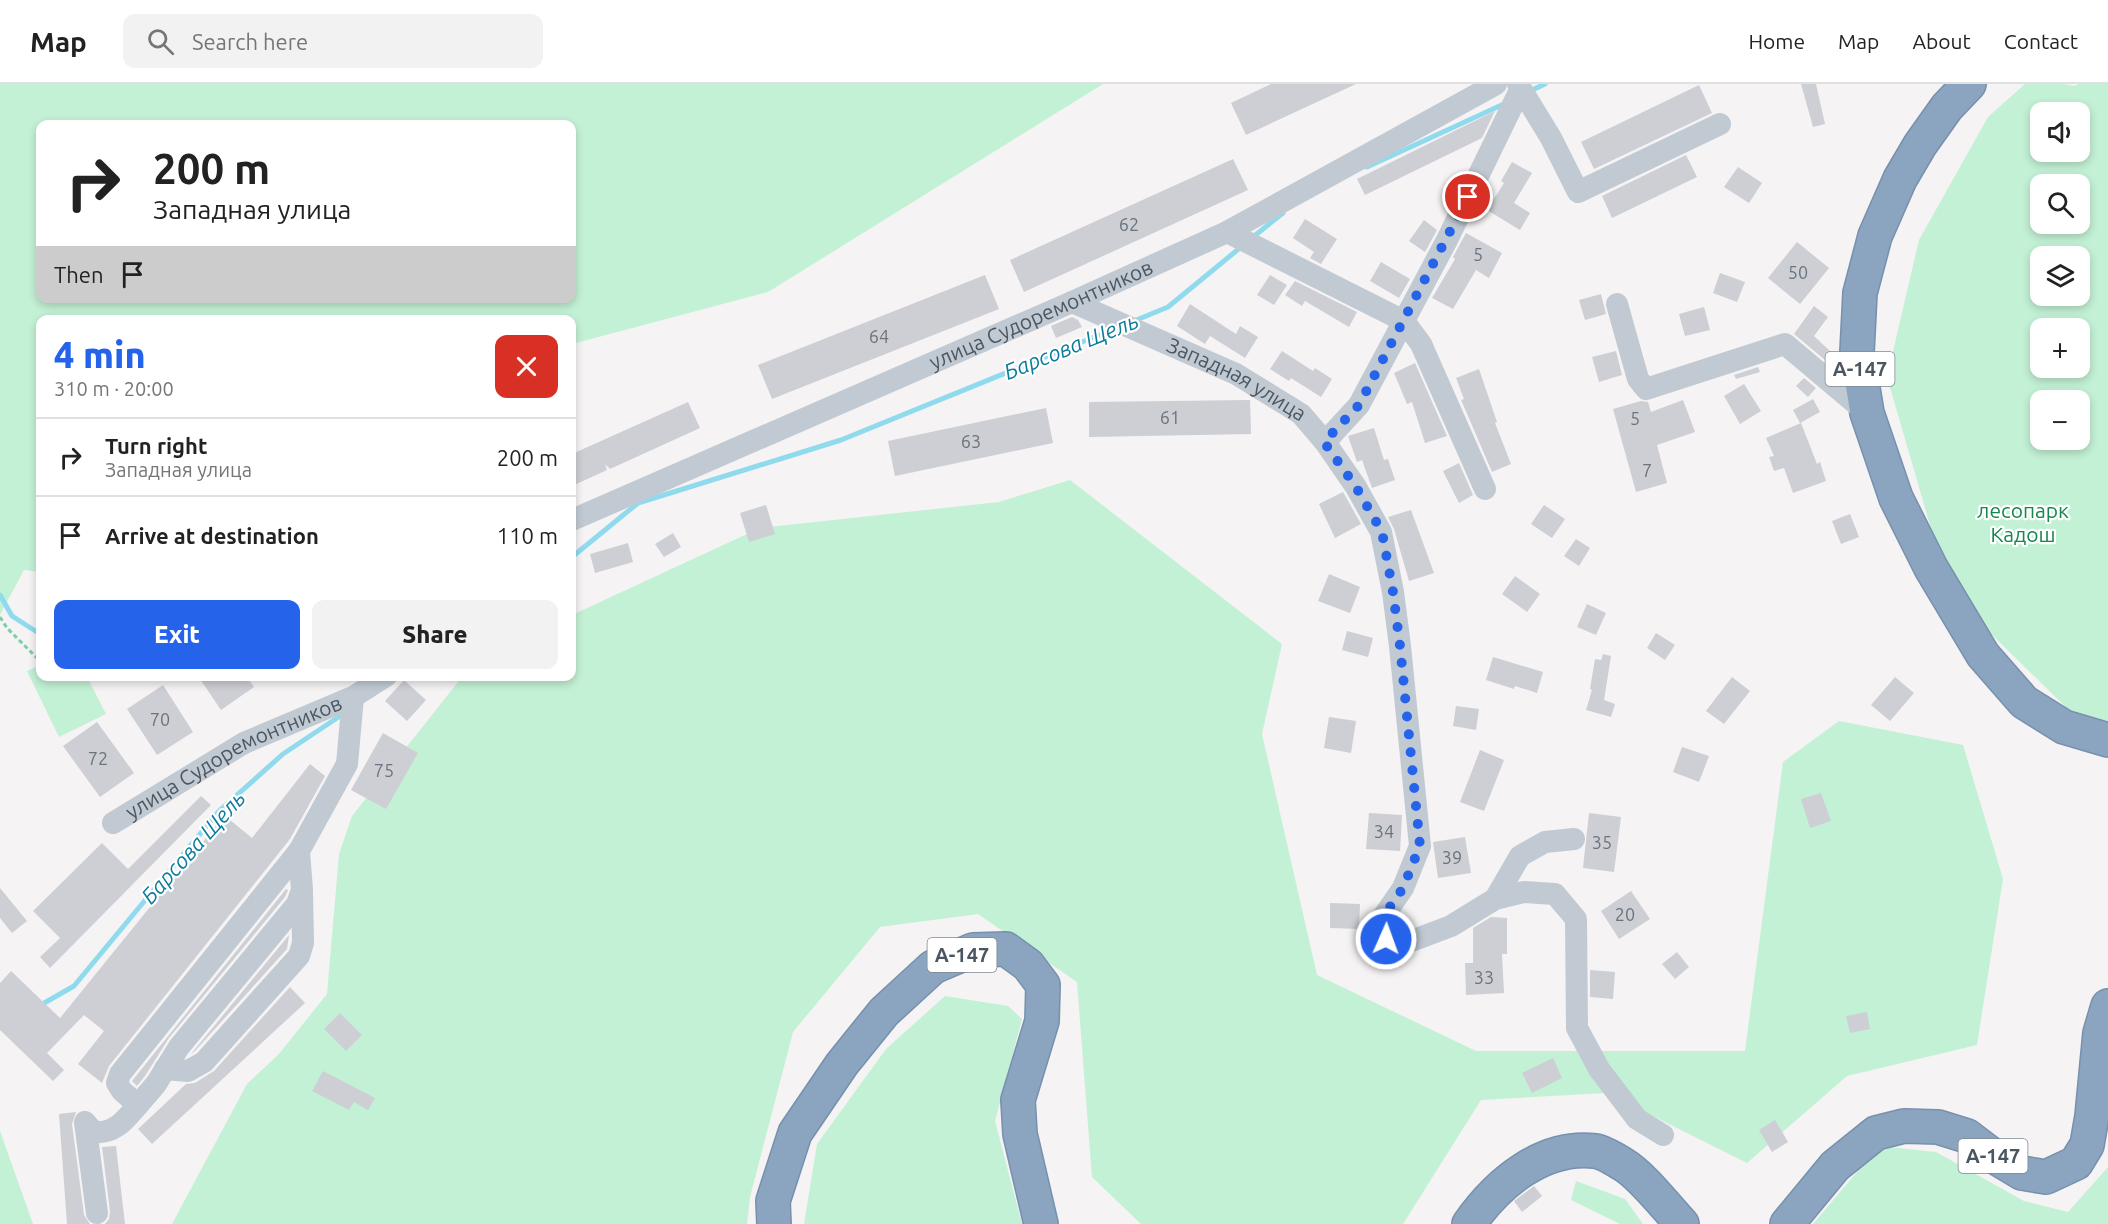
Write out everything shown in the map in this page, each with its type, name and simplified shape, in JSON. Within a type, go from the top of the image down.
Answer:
[{"type":"highway","name":"А-147","points":[[1969,84],[1947,108],[1920,145],[1900,180],[1875,236],[1860,293],[1857,352],[1867,413],[1896,498],[1930,567],[1983,655],[2024,702],[2064,727],[2108,740]]},
{"type":"highway","name":"А-147","points":[[774,1224],[773,1201],[795,1133],[842,1064],[884,1012],[933,967],[973,951],[1006,949],[1028,965],[1042,985],[1042,1021],[1018,1100],[1020,1134],[1041,1224]]},
{"type":"highway","name":"А-147","points":[[1787,1224],[1835,1166],[1876,1133],[1904,1126],[1938,1127],[1967,1136],[1992,1155],[2022,1173],[2046,1178],[2076,1163],[2086,1145],[2090,1126],[2100,1033],[2108,1006]]},
{"type":"highway","points":[[1469,1224],[1484,1203],[1520,1171],[1558,1153],[1596,1151],[1626,1166],[1682,1224]]},
{"type":"street","name":"улица Судоремонтников","points":[[576,518],[1227,232],[1496,84]]},
{"type":"street","points":[[1519,87],[1551,138],[1578,192],[1720,123]]},
{"type":"street","name":"Западная улица","points":[[1324,442],[1359,405],[1404,321],[1519,87]]},
{"type":"street","points":[[1227,232],[1404,321],[1421,344],[1485,489]]},
{"type":"street","name":"Западная улица","points":[[1072,302],[1236,374],[1301,414],[1356,487],[1382,532],[1393,592],[1420,846],[1403,888],[1381,920],[1386,939],[1406,943],[1451,926],[1495,899],[1524,892],[1555,894],[1576,919],[1577,1028],[1599,1069],[1637,1119],[1663,1135]]},
{"type":"street","points":[[1617,304],[1638,379],[1646,389],[1785,345],[1867,413]]},
{"type":"street","name":"улица Судоремонтников","points":[[113,823],[244,743],[354,698],[379,681]]},
{"type":"street","points":[[138,1105],[122,1091],[117,1083],[120,1074],[299,851],[347,764],[354,698]]},
{"type":"street","points":[[1495,899],[1520,856],[1545,842],[1574,839]]},
{"type":"street","points":[[165,1069],[188,1071],[204,1062],[299,956],[303,943],[299,851]]},
{"type":"street","points":[[98,1213],[85,1122],[94,1132],[103,1133],[120,1127],[179,1047],[297,904],[302,890]]},
{"type":"path","points":[[0,617],[7,628],[36,657]]},
{"type":"green space","points":[[0,84],[1103,84],[768,292],[576,343],[576,315],[36,315],[36,572],[24,570],[0,615]]},
{"type":"green space","name":"лесопарк Кадош","points":[[2025,84],[2075,86],[2078,84],[2108,84],[2108,726],[2083,724],[1976,619],[1932,532],[1887,377],[1919,240],[1988,117]]},
{"type":"green space","points":[[1070,480],[1282,644],[1262,734],[1317,975],[1476,1051],[1745,1051],[1783,762],[1839,721],[1963,745],[2003,879],[1977,1045],[1847,1076],[1747,1163],[1607,1093],[1481,1100],[1403,1224],[1141,1224],[1092,1177],[1077,982],[978,914],[880,927],[793,1032],[750,1197],[747,1224],[172,1224],[247,1084],[279,1054],[327,994],[339,854],[352,816],[459,681],[576,681],[576,613],[760,528],[999,502]]},
{"type":"green space","points":[[36,667],[36,681],[89,681],[106,714],[59,737],[27,671]]},
{"type":"green space","points":[[945,996],[1008,1006],[1022,1019],[995,1121],[1022,1224],[804,1224],[817,1144],[886,1049]]},
{"type":"green space","points":[[0,1131],[33,1224],[0,1224]]},
{"type":"green space","points":[[1879,1146],[1936,1152],[2024,1201],[2068,1212],[2108,1167],[2108,1224],[1813,1224]]},
{"type":"green space","points":[[1576,1181],[1625,1199],[1643,1224],[1620,1224],[1571,1200]]},
{"type":"building","points":[[1271,84],[1356,84],[1246,135],[1231,103]]},
{"type":"building","points":[[1801,84],[1816,84],[1825,124],[1813,127]]},
{"type":"building","points":[[1699,85],[1712,113],[1594,169],[1581,142]]},
{"type":"building","points":[[1495,111],[1482,138],[1365,195],[1357,179]]},
{"type":"building","points":[[1686,155],[1697,177],[1612,218],[1602,196]]},
{"type":"building","points":[[1233,159],[1248,190],[1024,292],[1010,260]]},
{"type":"building","points":[[1512,162],[1532,173],[1514,203],[1530,213],[1520,230],[1487,210],[1504,183],[1501,181]]},
{"type":"building","points":[[1738,167],[1762,183],[1749,203],[1724,187]]},
{"type":"building","points":[[1305,219],[1337,239],[1321,264],[1310,258],[1314,252],[1293,238]]},
{"type":"building","points":[[1424,220],[1437,230],[1425,252],[1409,241]]},
{"type":"building","points":[[1466,233],[1502,253],[1489,278],[1476,270],[1453,309],[1432,298],[1455,259],[1453,257]]},
{"type":"building","points":[[1797,242],[1829,268],[1800,304],[1768,278]]},
{"type":"building","points":[[1381,262],[1410,279],[1399,298],[1370,281]]},
{"type":"building","points":[[1720,273],[1745,282],[1737,302],[1713,293]]},
{"type":"building","points":[[985,275],[999,309],[772,399],[758,365]]},
{"type":"building","points":[[1270,275],[1287,285],[1274,305],[1257,295]]},
{"type":"building","points":[[1295,281],[1357,312],[1349,327],[1305,301],[1302,306],[1285,295]]},
{"type":"building","points":[[1601,294],[1606,314],[1585,320],[1579,300]]},
{"type":"building","points":[[1190,304],[1236,334],[1240,326],[1258,337],[1245,358],[1210,336],[1205,344],[1177,326]]},
{"type":"building","points":[[1814,306],[1828,317],[1814,336],[1832,353],[1825,360],[1794,334]]},
{"type":"building","points":[[1704,307],[1710,330],[1685,336],[1679,314]]},
{"type":"building","points":[[1072,317],[1078,320],[1082,327],[1056,338],[1051,326]]},
{"type":"building","points":[[1282,351],[1313,371],[1315,368],[1332,379],[1321,397],[1291,378],[1289,381],[1270,369]]},
{"type":"building","points":[[1616,351],[1622,375],[1599,382],[1592,357]]},
{"type":"building","points":[[1415,363],[1447,436],[1425,443],[1412,402],[1407,404],[1394,373]]},
{"type":"building","points":[[1758,367],[1760,372],[1736,379],[1734,375]]},
{"type":"building","points":[[1479,369],[1497,422],[1495,423],[1511,464],[1492,472],[1461,400],[1464,399],[1456,378]]},
{"type":"building","points":[[1804,378],[1816,388],[1808,397],[1796,386]]},
{"type":"building","points":[[1744,384],[1761,411],[1740,424],[1724,396]]},
{"type":"building","points":[[1813,399],[1820,412],[1800,423],[1793,410]]},
{"type":"building","points":[[1250,400],[1251,434],[1089,437],[1089,402]]},
{"type":"building","points":[[1683,400],[1695,432],[1657,445],[1667,483],[1636,492],[1613,409],[1641,401],[1648,402],[1651,412]]},
{"type":"building","points":[[688,402],[700,428],[610,469],[605,464],[607,470],[576,484],[576,452]]},
{"type":"building","points":[[1046,408],[1053,443],[895,476],[888,441]]},
{"type":"building","points":[[1801,423],[1817,464],[1820,462],[1826,481],[1793,493],[1784,468],[1774,471],[1769,457],[1774,456],[1766,438]]},
{"type":"building","points":[[1374,428],[1384,460],[1388,459],[1395,480],[1372,488],[1362,460],[1357,462],[1348,436]]},
{"type":"building","points":[[1459,463],[1473,495],[1459,503],[1443,471]]},
{"type":"building","points":[[1343,492],[1361,524],[1335,538],[1319,504]]},
{"type":"building","points":[[766,505],[775,534],[749,542],[740,513]]},
{"type":"building","points":[[1544,505],[1565,519],[1552,538],[1531,524]]},
{"type":"building","points":[[1411,510],[1434,573],[1409,581],[1394,529],[1388,517]]},
{"type":"building","points":[[1850,514],[1859,537],[1841,544],[1832,521]]},
{"type":"building","points":[[673,533],[681,547],[664,557],[655,544]]},
{"type":"building","points":[[1576,539],[1590,548],[1579,566],[1564,556]]},
{"type":"building","points":[[628,543],[633,562],[595,573],[590,554]]},
{"type":"building","points":[[1329,574],[1360,587],[1350,613],[1318,601]]},
{"type":"building","points":[[1515,576],[1540,594],[1527,612],[1502,594]]},
{"type":"building","points":[[1587,604],[1606,613],[1596,635],[1577,627]]},
{"type":"building","points":[[1347,631],[1373,638],[1368,657],[1342,650]]},
{"type":"building","points":[[1656,633],[1675,645],[1665,660],[1647,648]]},
{"type":"building","points":[[1603,654],[1611,656],[1604,700],[1615,704],[1611,717],[1586,710],[1592,690],[1590,689],[1595,659],[1601,660]]},
{"type":"building","points":[[1493,657],[1543,672],[1537,693],[1515,686],[1514,689],[1486,680]]},
{"type":"building","points":[[1732,677],[1750,691],[1724,724],[1706,711]]},
{"type":"building","points":[[1895,677],[1914,693],[1890,721],[1871,705]]},
{"type":"building","points":[[201,681],[250,681],[254,687],[221,710]]},
{"type":"building","points":[[403,681],[426,700],[407,721],[385,701]]},
{"type":"building","points":[[163,685],[193,732],[157,755],[127,709]]},
{"type":"building","points":[[1456,706],[1479,709],[1476,730],[1453,726]]},
{"type":"building","points":[[1329,717],[1356,721],[1351,753],[1324,748]]},
{"type":"building","points":[[97,722],[134,773],[100,797],[63,746]]},
{"type":"building","points":[[383,733],[418,753],[386,809],[351,790]]},
{"type":"building","points":[[1682,747],[1709,756],[1699,782],[1673,772]]},
{"type":"building","points":[[1480,750],[1504,760],[1484,811],[1460,802]]},
{"type":"building","points":[[310,764],[325,776],[290,839],[109,1066],[102,1083],[78,1064],[104,1031],[84,1015],[47,1053],[64,1070],[53,1081],[0,1030],[0,983],[11,971],[60,1018],[224,815],[252,838]]},
{"type":"building","points":[[1821,793],[1831,821],[1810,828],[1801,799]]},
{"type":"building","points":[[201,796],[211,805],[50,968],[40,957],[60,938],[33,911],[102,843],[128,869]]},
{"type":"building","points":[[1369,813],[1402,815],[1400,851],[1366,849]]},
{"type":"building","points":[[1589,813],[1621,817],[1614,872],[1583,868]]},
{"type":"building","points":[[1465,837],[1471,873],[1438,878],[1433,842]]},
{"type":"building","points":[[0,888],[27,921],[12,933],[0,918]]},
{"type":"building","points":[[286,889],[288,890],[285,897],[169,1038],[137,1086],[132,1081]]},
{"type":"building","points":[[1631,891],[1650,919],[1619,939],[1601,911]]},
{"type":"building","points":[[1330,903],[1360,904],[1359,929],[1330,928]]},
{"type":"building","points":[[1491,917],[1507,918],[1507,954],[1502,954],[1504,993],[1466,995],[1465,963],[1473,963],[1473,928]]},
{"type":"building","points":[[289,935],[287,949],[191,1054]]},
{"type":"building","points":[[1677,952],[1689,967],[1675,979],[1662,964]]},
{"type":"building","points":[[1590,970],[1615,972],[1613,999],[1590,997]]},
{"type":"building","points":[[290,987],[305,1003],[152,1144],[138,1129],[186,1084],[195,1083],[214,1071]]},
{"type":"building","points":[[1867,1012],[1870,1029],[1850,1033],[1846,1016]]},
{"type":"building","points":[[340,1013],[362,1035],[346,1051],[324,1029]]},
{"type":"building","points":[[1553,1058],[1562,1078],[1532,1093],[1522,1073]]},
{"type":"building","points":[[323,1071],[375,1098],[368,1110],[354,1102],[349,1110],[312,1091]]},
{"type":"building","points":[[76,1112],[72,1124],[84,1215],[90,1224],[67,1224],[59,1114]]},
{"type":"building","points":[[1775,1120],[1788,1142],[1772,1152],[1759,1130]]},
{"type":"building","points":[[116,1146],[125,1224],[105,1224],[109,1219],[110,1211],[102,1147]]},
{"type":"building","points":[[1534,1186],[1542,1196],[1522,1212],[1514,1201]]},
{"type":"waterway","name":"Барсова Щель","points":[[1530,91],[1545,84]]},
{"type":"waterway","name":"Барсова Щель","points":[[1367,167],[1506,103]]},
{"type":"waterway","name":"Барсова Щель","points":[[1253,237],[1283,213]]},
{"type":"waterway","name":"Барсова Щель","points":[[1134,321],[1168,307],[1241,247]]},
{"type":"waterway","name":"Барсова Щель","points":[[576,554],[638,503],[841,440],[1114,329]]},
{"type":"waterway","points":[[0,595],[12,616],[36,631]]},
{"type":"waterway","name":"Барсова Щель","points":[[39,1006],[74,986],[219,811],[283,754],[346,712]]},
{"type":"route","points":[[1386,939],[1381,920],[1403,888],[1420,846],[1400,646],[1382,532],[1356,487],[1324,442],[1359,405],[1468,197]]}]
